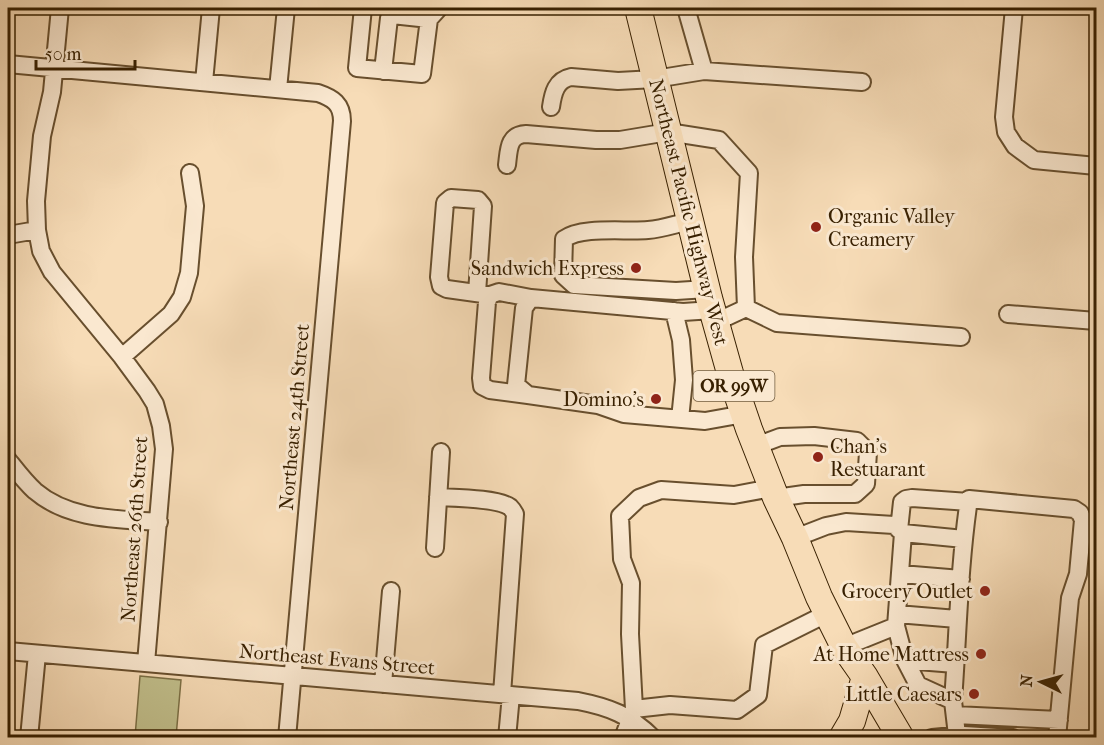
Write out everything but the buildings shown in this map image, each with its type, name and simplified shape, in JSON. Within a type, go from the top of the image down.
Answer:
[{"type":"highway","name":"Northeast Pacific Highway West","points":[[638,8],[712,307],[744,414],[774,493],[819,597],[844,647],[865,677],[901,738]]},
{"type":"highway","points":[[842,738],[852,721],[865,677]]},
{"type":"street","name":"Northeast 26th Street","points":[[60,8],[51,92],[42,136],[36,201],[37,230],[41,251],[52,272],[147,391],[155,405],[161,426],[164,449],[146,663]]},
{"type":"street","points":[[204,82],[211,8]]},
{"type":"street","points":[[8,64],[278,89],[286,8]]},
{"type":"street","points":[[363,8],[357,68],[383,71],[422,75],[434,13],[392,15],[389,18],[383,71]]},
{"type":"street","points":[[686,8],[704,71]]},
{"type":"street","points":[[1014,8],[1004,117],[1006,132],[1015,146],[1034,160],[1096,166]]},
{"type":"street","points":[[551,107],[560,81],[571,76],[618,81],[655,79],[704,71],[862,82]]},
{"type":"street","name":"Northeast 24th Street","points":[[278,89],[318,93],[329,97],[342,112],[287,738]]},
{"type":"street","points":[[507,165],[509,147],[517,135],[612,140],[668,132],[719,140],[749,173],[744,257],[746,308]]},
{"type":"street","points":[[122,357],[171,314],[182,297],[189,273],[195,206],[190,173]]},
{"type":"street","points":[[744,414],[705,421],[624,414],[598,405],[490,390],[482,386],[487,302],[484,294],[483,206],[478,200],[451,198],[445,203],[439,277],[441,286],[447,290],[484,294],[499,292],[531,298],[683,312],[712,307],[746,308],[777,323],[961,337]]},
{"type":"street","points":[[690,221],[651,230],[587,231],[570,235],[564,239],[563,275],[574,285],[676,291],[712,307]]},
{"type":"street","points":[[8,235],[37,230]]},
{"type":"street","points":[[528,395],[516,385],[524,308],[531,298]]},
{"type":"street","points":[[674,311],[681,340],[684,380],[680,419]]},
{"type":"street","points":[[1008,314],[1096,321]]},
{"type":"street","points":[[623,738],[632,714],[631,583],[622,559],[620,516],[639,498],[661,490],[734,495],[855,494],[866,484],[868,452],[857,441],[814,436],[780,437],[756,446]]},
{"type":"street","points":[[435,548],[441,453]]},
{"type":"street","points":[[8,460],[35,491],[54,504],[78,513],[159,522]]},
{"type":"street","points":[[438,497],[505,504],[512,508],[515,514],[507,738]]},
{"type":"street","points":[[969,502],[912,498],[902,502],[901,574],[896,620],[904,660],[918,685],[954,708],[1059,720]]},
{"type":"street","points":[[957,735],[954,708],[957,619],[969,499],[1074,509],[1080,513],[1083,520],[1078,574],[1070,598],[1057,738]]},
{"type":"street","points":[[795,538],[826,526],[846,522],[894,525],[901,532],[964,539]]},
{"type":"street","points":[[901,574],[961,579]]},
{"type":"street","points":[[383,684],[391,591]]},
{"type":"street","points":[[632,714],[670,705],[737,710],[758,695],[764,645],[828,613]]},
{"type":"street","points":[[844,647],[896,620],[957,619]]},
{"type":"street","name":"Northeast Evans Street","points":[[8,651],[578,701],[632,714],[653,738]]},
{"type":"street","points":[[29,738],[37,654]]},
{"type":"street","points":[[904,660],[956,664]]},
{"type":"street","points":[[932,738],[957,735],[1013,738]]},
{"type":"shaded area","points":[[140,676],[181,680],[176,737],[135,737]]},
{"type":"place","name":"Organic Valley Creamery","points":[[816,227]]},
{"type":"place","name":"Sandwich Express","points":[[636,268]]},
{"type":"place","name":"Domino's","points":[[656,399]]},
{"type":"place","name":"Chan's Restuarant","points":[[818,457]]},
{"type":"place","name":"Grocery Outlet","points":[[985,591]]},
{"type":"place","name":"At Home Mattress","points":[[981,654]]},
{"type":"place","name":"Little Caesars","points":[[974,694]]}]
